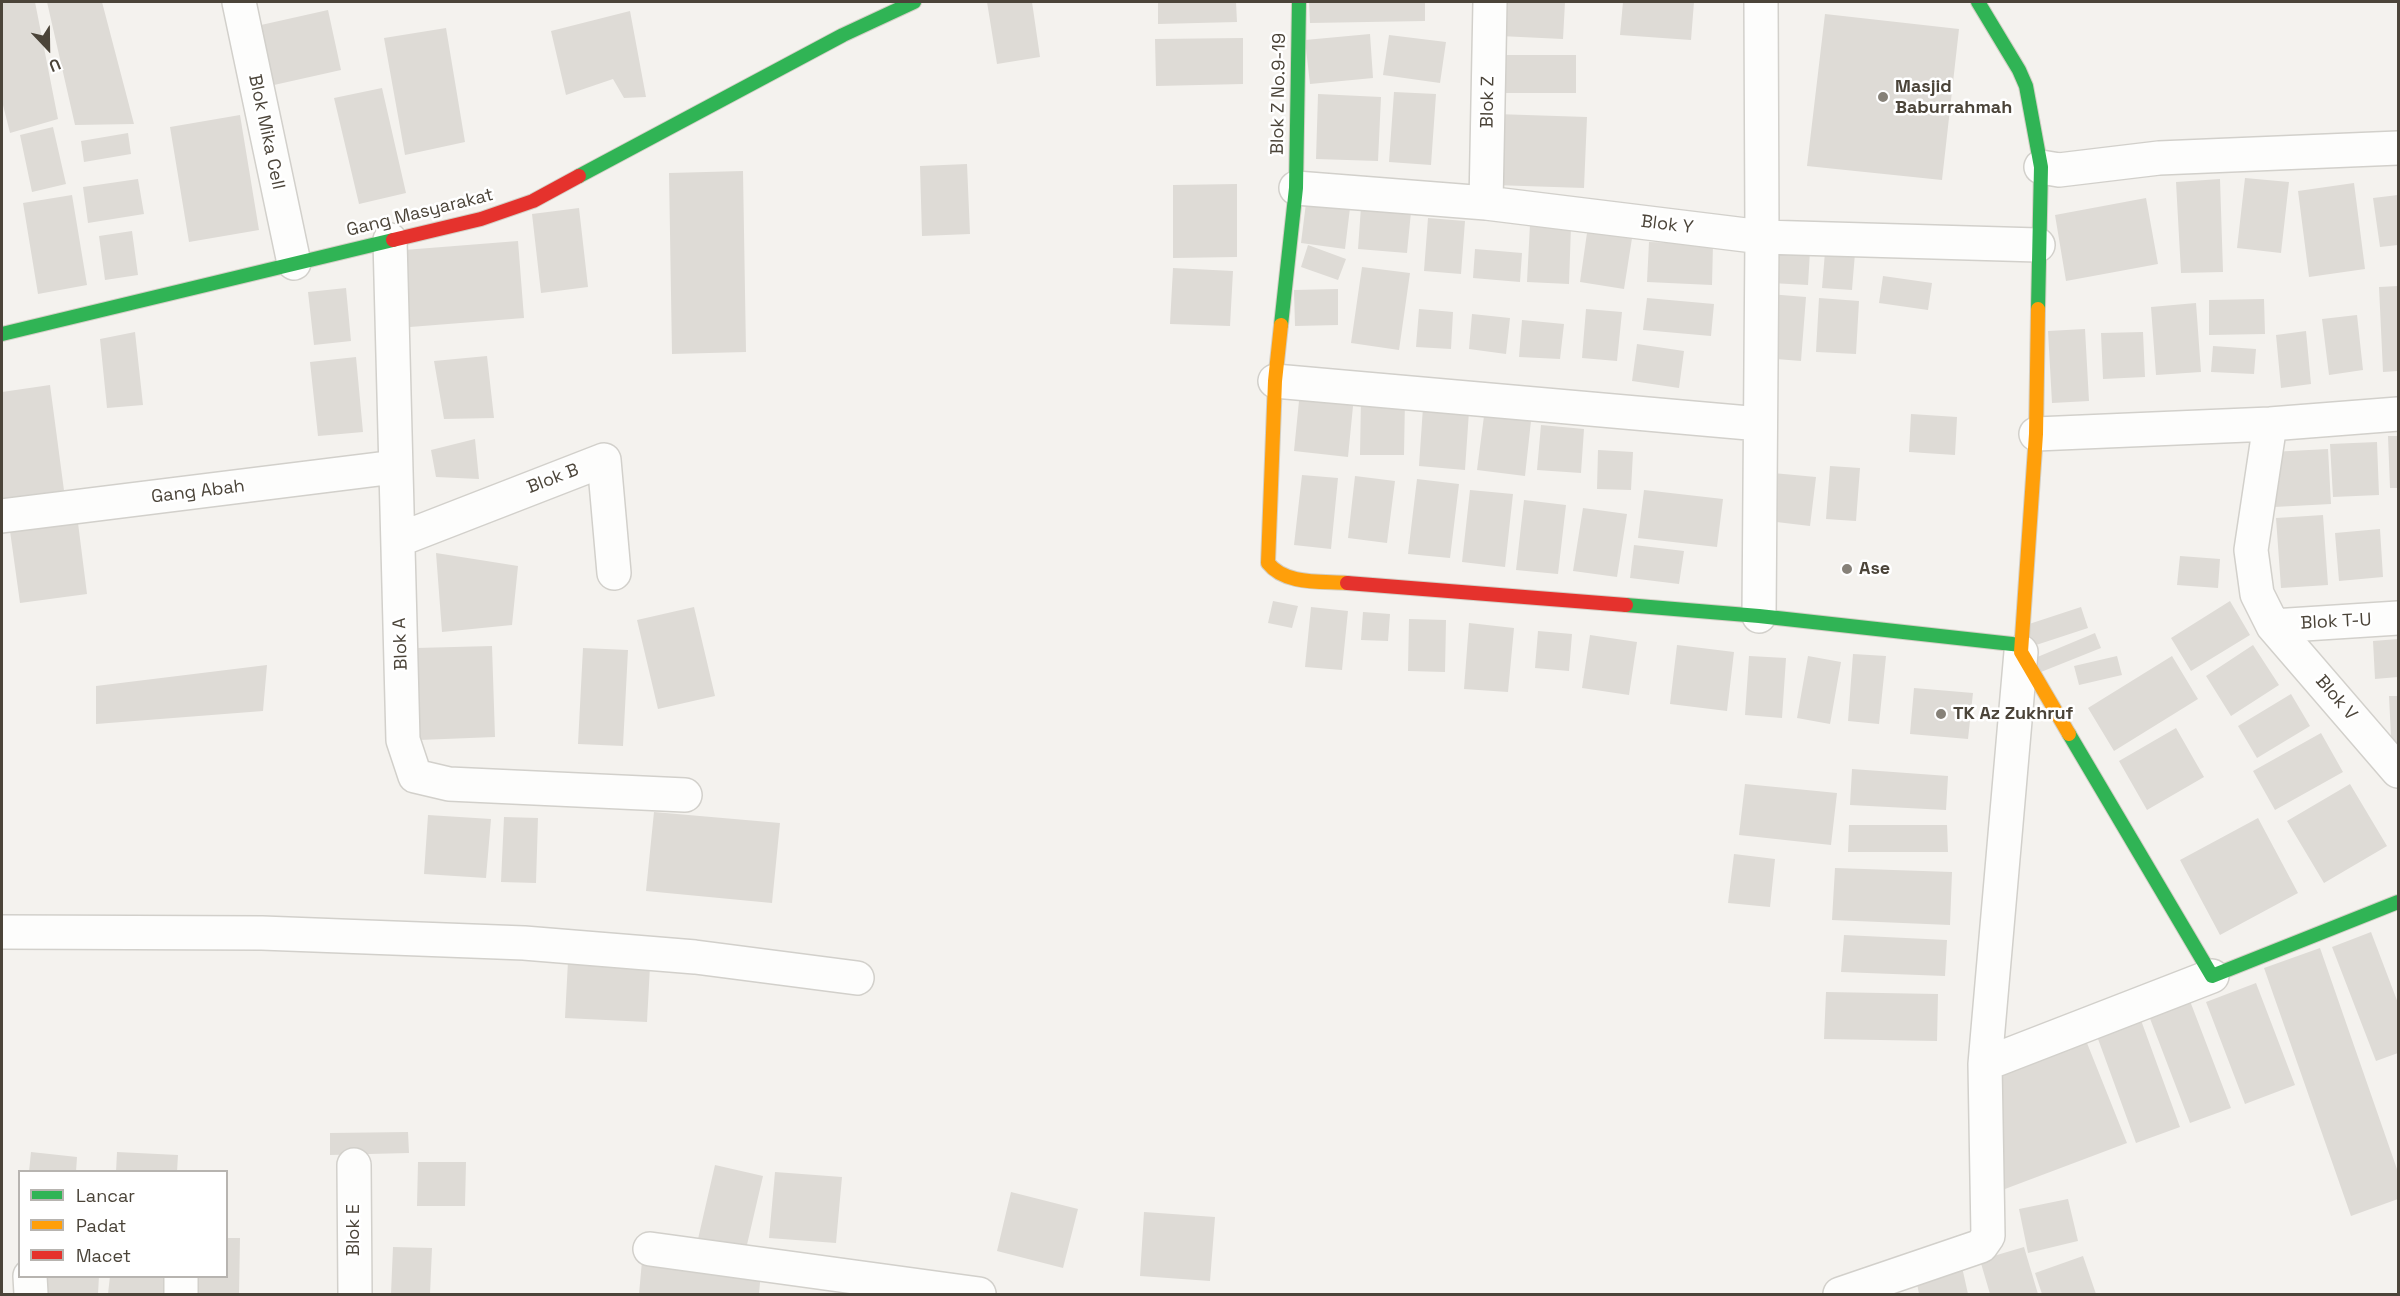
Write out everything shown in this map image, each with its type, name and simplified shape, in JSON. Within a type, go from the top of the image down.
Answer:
[{"type":"street","name":"Blok Mika Cell","points":[[239,2],[294,263]]},
{"type":"street","name":"Gang Masyarakat","points":[[2,334],[481,219],[532,201],[843,35],[914,2]]},
{"type":"street","name":"Blok Z No.9-19","points":[[1299,2],[1296,188],[1275,381],[1268,563],[1275,572],[1288,578],[1759,616],[2021,648]]},
{"type":"street","name":"Blok Z","points":[[1486,203],[1490,2]]},
{"type":"street","points":[[1759,616],[1761,2]]},
{"type":"street","points":[[1840,1294],[1981,1246],[1988,1236],[1985,1064],[2021,648],[2036,434],[2041,167],[2026,86],[2019,70],[1978,2]]},
{"type":"street","points":[[2041,167],[2059,170],[2159,158],[2398,148]]},
{"type":"street","name":"Blok Y","points":[[1296,188],[1486,203],[1762,237],[2038,245]]},
{"type":"street","name":"Blok A","points":[[390,240],[403,740],[416,776],[449,784],[685,795]]},
{"type":"street","points":[[1275,381],[1760,424]]},
{"type":"street","points":[[2036,434],[2270,424],[2398,414]]},
{"type":"street","name":"Blok V","points":[[2270,424],[2251,550],[2257,594],[2273,626],[2398,771]]},
{"type":"street","name":"Blok B","points":[[398,540],[604,460],[614,573]]},
{"type":"street","name":"Gang Abah","points":[[2,516],[395,467]]},
{"type":"street","name":"Blok T-U","points":[[2273,626],[2398,618]]},
{"type":"street","points":[[2021,648],[2212,976]]},
{"type":"street","points":[[1985,1064],[2398,902]]},
{"type":"street","points":[[2,932],[262,933],[524,943],[694,957],[857,978]]},
{"type":"street","name":"Blok E","points":[[354,1165],[355,1294]]},
{"type":"street","points":[[650,1249],[978,1294]]},
{"type":"street","points":[[30,1278],[31,1294]]},
{"type":"street","points":[[181,1278],[181,1294]]},
{"type":"building","points":[[2,2],[35,2],[58,119],[10,133],[2,101]]},
{"type":"building","points":[[47,2],[102,2],[134,124],[75,125]]},
{"type":"building","points":[[987,2],[1032,2],[1040,57],[997,64]]},
{"type":"building","points":[[1158,2],[1236,2],[1237,22],[1158,24]]},
{"type":"building","points":[[1309,2],[1425,2],[1425,21],[1310,23]]},
{"type":"building","points":[[1501,2],[1565,2],[1563,39],[1500,36]]},
{"type":"building","points":[[1623,2],[1694,2],[1691,40],[1620,35]]},
{"type":"building","points":[[328,10],[341,70],[274,85],[261,25]]},
{"type":"building","points":[[630,11],[646,97],[624,98],[613,79],[566,95],[551,31]]},
{"type":"building","name":"Masjid Baburrahmah","points":[[1825,14],[1959,29],[1942,180],[1807,166]]},
{"type":"building","points":[[446,28],[465,142],[405,155],[384,38]]},
{"type":"building","points":[[1370,34],[1373,78],[1310,84],[1305,40]]},
{"type":"building","points":[[1389,35],[1446,42],[1440,83],[1383,75]]},
{"type":"building","points":[[1243,38],[1243,84],[1156,86],[1155,39]]},
{"type":"building","points":[[1501,55],[1576,55],[1576,93],[1501,93]]},
{"type":"building","points":[[382,88],[406,193],[359,204],[334,98]]},
{"type":"building","points":[[1394,92],[1436,94],[1431,165],[1389,162]]},
{"type":"building","points":[[1318,94],[1381,97],[1378,161],[1316,159]]},
{"type":"building","points":[[1496,114],[1587,117],[1584,188],[1494,185]]},
{"type":"building","points":[[240,115],[259,230],[189,242],[170,127]]},
{"type":"building","points":[[53,127],[66,184],[32,192],[20,135]]},
{"type":"building","points":[[128,133],[131,154],[84,162],[81,141]]},
{"type":"building","points":[[967,164],[970,234],[922,236],[920,166]]},
{"type":"building","points":[[743,171],[746,352],[672,354],[669,173]]},
{"type":"building","points":[[2245,178],[2289,182],[2281,253],[2237,248]]},
{"type":"building","points":[[138,179],[144,214],[88,223],[83,187]]},
{"type":"building","points":[[2220,179],[2223,272],[2181,273],[2176,182]]},
{"type":"building","points":[[2354,183],[2365,269],[2309,277],[2298,191]]},
{"type":"building","points":[[1237,184],[1237,257],[1173,258],[1173,185]]},
{"type":"building","points":[[72,195],[87,285],[38,294],[23,203]]},
{"type":"building","points":[[2398,195],[2398,245],[2380,247],[2373,198]]},
{"type":"building","points":[[2146,198],[2158,264],[2066,281],[2055,215]]},
{"type":"building","points":[[1306,203],[1350,208],[1345,249],[1301,243]]},
{"type":"building","points":[[1361,207],[1411,212],[1407,253],[1358,249]]},
{"type":"building","points":[[579,208],[588,287],[541,293],[532,214]]},
{"type":"building","points":[[1428,218],[1465,221],[1461,274],[1424,271]]},
{"type":"building","points":[[1530,224],[1571,226],[1569,284],[1527,282]]},
{"type":"building","points":[[1588,226],[1633,232],[1624,289],[1580,282]]},
{"type":"building","points":[[132,231],[138,275],[105,280],[99,236]]},
{"type":"building","points":[[518,241],[524,318],[410,327],[404,250]]},
{"type":"building","points":[[1649,242],[1713,244],[1712,285],[1647,282]]},
{"type":"building","points":[[1308,245],[1346,259],[1338,280],[1301,267]]},
{"type":"building","points":[[1773,248],[1810,251],[1808,285],[1771,283]]},
{"type":"building","points":[[1475,249],[1522,253],[1520,282],[1473,278]]},
{"type":"building","points":[[1825,252],[1855,253],[1852,290],[1822,288]]},
{"type":"building","points":[[1362,267],[1410,273],[1399,350],[1351,343]]},
{"type":"building","points":[[1173,268],[1233,271],[1230,326],[1170,324]]},
{"type":"building","points":[[1883,276],[1932,283],[1928,310],[1879,303]]},
{"type":"building","points":[[2398,286],[2398,371],[2383,372],[2379,287]]},
{"type":"building","points":[[346,288],[351,341],[314,345],[308,292]]},
{"type":"building","points":[[1338,289],[1338,325],[1295,326],[1294,290]]},
{"type":"building","points":[[1769,294],[1806,297],[1801,361],[1764,358]]},
{"type":"building","points":[[1647,298],[1714,304],[1711,336],[1643,330]]},
{"type":"building","points":[[1819,298],[1859,301],[1856,354],[1816,352]]},
{"type":"building","points":[[2264,299],[2265,334],[2209,335],[2209,300]]},
{"type":"building","points":[[2196,303],[2201,372],[2156,375],[2151,307]]},
{"type":"building","points":[[1419,309],[1453,312],[1451,349],[1416,347]]},
{"type":"building","points":[[1586,309],[1622,312],[1617,361],[1582,358]]},
{"type":"building","points":[[1472,314],[1510,318],[1506,354],[1469,349]]},
{"type":"building","points":[[2357,315],[2363,370],[2329,375],[2322,319]]},
{"type":"building","points":[[1522,320],[1564,324],[1560,359],[1519,357]]},
{"type":"building","points":[[2085,329],[2089,401],[2052,403],[2048,331]]},
{"type":"building","points":[[2306,331],[2311,384],[2281,388],[2276,335]]},
{"type":"building","points":[[135,332],[143,405],[107,408],[100,339]]},
{"type":"building","points":[[2143,332],[2145,377],[2103,379],[2101,333]]},
{"type":"building","points":[[1637,344],[1684,351],[1679,388],[1632,381]]},
{"type":"building","points":[[2213,346],[2256,349],[2254,374],[2211,372]]},
{"type":"building","points":[[487,356],[494,418],[444,419],[434,361]]},
{"type":"building","points":[[356,357],[363,432],[318,436],[310,362]]},
{"type":"building","points":[[50,385],[65,498],[3,506],[2,392]]},
{"type":"building","points":[[1300,391],[1354,396],[1348,457],[1294,451]]},
{"type":"building","points":[[1361,398],[1405,398],[1404,455],[1360,455]]},
{"type":"building","points":[[1423,407],[1469,411],[1465,470],[1419,466]]},
{"type":"building","points":[[1911,414],[1957,417],[1955,455],[1909,452]]},
{"type":"building","points":[[1484,416],[1531,421],[1525,476],[1477,470]]},
{"type":"building","points":[[1541,425],[1584,429],[1581,473],[1537,470]]},
{"type":"building","points":[[2388,436],[2398,436],[2398,488],[2390,488]]},
{"type":"building","points":[[475,439],[479,479],[436,477],[431,450]]},
{"type":"building","points":[[2377,442],[2379,495],[2333,497],[2330,444]]},
{"type":"building","points":[[2328,449],[2331,504],[2274,507],[2271,452]]},
{"type":"building","points":[[1598,450],[1633,452],[1631,490],[1597,489]]},
{"type":"building","points":[[1830,466],[1860,468],[1856,521],[1826,519]]},
{"type":"building","points":[[1773,473],[1816,477],[1810,526],[1768,521]]},
{"type":"building","points":[[1302,475],[1338,478],[1331,549],[1294,545]]},
{"type":"building","points":[[1355,476],[1395,481],[1387,543],[1348,538]]},
{"type":"building","points":[[1417,479],[1459,484],[1450,558],[1408,554]]},
{"type":"building","points":[[1470,490],[1513,494],[1505,567],[1462,562]]},
{"type":"building","points":[[1644,490],[1723,499],[1717,547],[1638,538]]},
{"type":"building","points":[[1524,500],[1566,505],[1558,574],[1516,570]]},
{"type":"building","points":[[1583,508],[1627,514],[1617,577],[1573,571]]},
{"type":"building","points":[[2323,515],[2328,585],[2281,588],[2276,518]]},
{"type":"building","points":[[78,523],[87,594],[20,603],[10,531]]},
{"type":"building","points":[[2380,529],[2383,577],[2339,581],[2335,533]]},
{"type":"building","points":[[1634,545],[1684,551],[1679,584],[1630,578]]},
{"type":"building","points":[[436,553],[518,566],[512,625],[442,632]]},
{"type":"building","points":[[2180,556],[2220,559],[2218,588],[2177,585]]},
{"type":"building","points":[[1273,601],[1298,606],[1292,628],[1268,623]]},
{"type":"building","points":[[2230,601],[2250,635],[2191,671],[2171,638]]},
{"type":"building","points":[[694,607],[715,696],[658,709],[637,620]]},
{"type":"building","points":[[1311,607],[1348,611],[1342,670],[1305,667]]},
{"type":"building","points":[[2081,607],[2088,628],[2030,647],[2023,626]]},
{"type":"building","points":[[1363,612],[1390,614],[1388,641],[1361,640]]},
{"type":"building","points":[[1409,619],[1446,620],[1445,672],[1408,671]]},
{"type":"building","points":[[1469,623],[1514,628],[1508,692],[1464,689]]},
{"type":"building","points":[[1538,631],[1572,634],[1569,671],[1535,668]]},
{"type":"building","points":[[2095,633],[2101,648],[2041,672],[2035,658]]},
{"type":"building","points":[[1590,635],[1637,642],[1629,695],[1582,688]]},
{"type":"building","points":[[2398,639],[2398,677],[2375,679],[2373,641]]},
{"type":"building","points":[[1677,645],[1734,652],[1727,711],[1670,704]]},
{"type":"building","points":[[2253,645],[2279,685],[2231,716],[2206,676]]},
{"type":"building","points":[[492,646],[495,737],[419,740],[416,648]]},
{"type":"building","points":[[583,648],[628,650],[623,746],[578,744]]},
{"type":"building","points":[[1853,654],[1886,656],[1879,724],[1848,721]]},
{"type":"building","points":[[1749,656],[1786,658],[1782,718],[1745,715]]},
{"type":"building","points":[[1808,656],[1841,662],[1830,724],[1797,718]]},
{"type":"building","points":[[2117,656],[2122,675],[2079,685],[2074,666]]},
{"type":"building","points":[[2172,656],[2198,699],[2114,751],[2088,708]]},
{"type":"building","points":[[267,665],[263,711],[96,724],[96,686]]},
{"type":"building","name":"TK Az Zukhruf","points":[[1914,688],[1973,693],[1968,739],[1910,734]]},
{"type":"building","points":[[2291,694],[2310,726],[2257,758],[2238,726]]},
{"type":"building","points":[[2389,696],[2398,696],[2398,757],[2392,757]]},
{"type":"building","points":[[2176,728],[2204,777],[2147,810],[2119,761]]},
{"type":"building","points":[[2321,733],[2343,772],[2275,810],[2253,771]]},
{"type":"building","points":[[1852,769],[1948,776],[1946,810],[1850,805]]},
{"type":"building","points":[[1745,784],[1837,793],[1831,845],[1739,835]]},
{"type":"building","points":[[2350,784],[2387,846],[2324,883],[2287,821]]},
{"type":"building","points":[[654,812],[780,823],[772,903],[646,891]]},
{"type":"building","points":[[428,815],[491,819],[486,878],[424,874]]},
{"type":"building","points":[[504,817],[538,818],[536,883],[501,882]]},
{"type":"building","points":[[2258,818],[2298,893],[2220,935],[2180,860]]},
{"type":"building","points":[[1849,825],[1947,825],[1948,852],[1848,852]]},
{"type":"building","points":[[1734,854],[1775,859],[1770,907],[1728,903]]},
{"type":"building","points":[[1835,868],[1952,872],[1950,925],[1832,920]]},
{"type":"building","points":[[2371,932],[2398,1003],[2398,1053],[2376,1061],[2332,947]]},
{"type":"building","points":[[1844,935],[1947,940],[1945,976],[1841,972]]},
{"type":"building","points":[[2320,948],[2398,1172],[2398,1199],[2351,1216],[2264,968]]},
{"type":"building","points":[[568,961],[650,966],[647,1022],[565,1018]]},
{"type":"building","points":[[2256,983],[2295,1085],[2245,1104],[2206,1002]]},
{"type":"building","points":[[1826,992],[1938,994],[1937,1041],[1824,1039]]},
{"type":"building","points":[[2190,1001],[2231,1108],[2190,1123],[2149,1016]]},
{"type":"building","points":[[2138,1012],[2180,1127],[2136,1143],[2094,1028]]},
{"type":"building","points":[[2083,1033],[2127,1143],[1997,1192],[1999,1064]]},
{"type":"building","points":[[408,1132],[409,1153],[330,1155],[330,1133]]},
{"type":"building","points":[[31,1152],[77,1157],[76,1170],[29,1170]]},
{"type":"building","points":[[117,1152],[178,1155],[177,1170],[116,1170]]},
{"type":"building","points":[[418,1162],[466,1162],[465,1206],[417,1206]]},
{"type":"building","points":[[715,1165],[763,1176],[746,1249],[698,1239]]},
{"type":"building","points":[[775,1172],[842,1177],[836,1243],[769,1238]]},
{"type":"building","points":[[1011,1192],[1078,1209],[1063,1268],[997,1251]]},
{"type":"building","points":[[2068,1199],[2078,1241],[2028,1253],[2019,1209]]},
{"type":"building","points":[[1144,1212],[1215,1217],[1210,1281],[1140,1276]]},
{"type":"building","points":[[228,1238],[240,1238],[239,1294],[192,1294],[192,1278],[228,1278]]},
{"type":"building","points":[[393,1247],[432,1248],[430,1294],[391,1294]]},
{"type":"building","points":[[2024,1247],[2038,1294],[1990,1294],[1980,1260]]},
{"type":"building","points":[[2083,1256],[2096,1294],[2042,1294],[2035,1273]]},
{"type":"building","points":[[642,1261],[761,1271],[759,1294],[639,1294]]},
{"type":"building","points":[[1962,1267],[1968,1294],[1919,1294],[1916,1278]]},
{"type":"building","points":[[42,1278],[99,1278],[98,1294],[41,1294]]},
{"type":"building","points":[[110,1278],[171,1278],[170,1294],[108,1294]]},
{"type":"traffic: fast","points":[[579,176],[843,35],[914,2]]},
{"type":"traffic: fast","points":[[1281,325],[1296,188],[1299,2]]},
{"type":"traffic: fast","points":[[1978,2],[2019,70],[2026,86],[2041,167],[2038,309]]},
{"type":"traffic: fast","points":[[2,334],[393,240]]},
{"type":"traffic: fast","points":[[1626,605],[1759,616],[2021,645]]},
{"type":"traffic: fast","points":[[2069,734],[2212,976],[2398,902]]},
{"type":"traffic: slow","points":[[2038,309],[2036,434],[2021,652],[2069,734]]},
{"type":"traffic: slow","points":[[1281,325],[1275,381],[1268,563],[1275,570],[1294,578],[1315,582],[1347,583]]},
{"type":"traffic: jam","points":[[393,240],[481,219],[533,201],[579,176]]},
{"type":"traffic: jam","points":[[1347,583],[1626,605]]},
{"type":"place","name":"Masjid Baburrahmah","points":[[1883,97]]},
{"type":"place","name":"Ase","points":[[1847,569]]},
{"type":"place","name":"TK Az Zukhruf","points":[[1941,714]]}]
